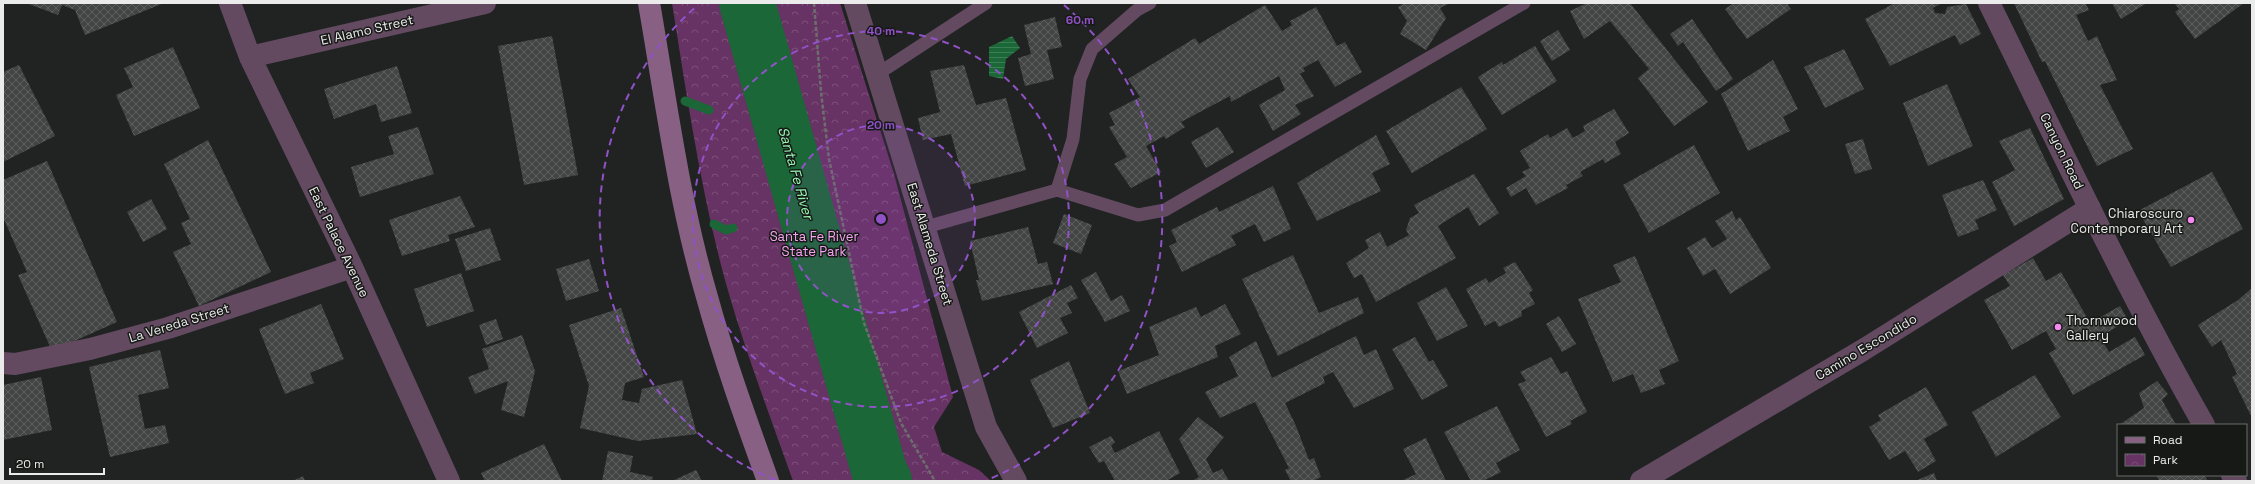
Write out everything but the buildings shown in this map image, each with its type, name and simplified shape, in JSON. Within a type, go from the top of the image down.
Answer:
[{"type":"street","name":"East Palace Avenue","points":[[230,3],[250,57],[352,267],[450,481]]},
{"type":"street","name":"El Alamo Street","points":[[250,57],[485,3]]},
{"type":"street","points":[[649,3],[678,170],[706,296],[740,404],[768,481]]},
{"type":"street","name":"East Alameda Street","points":[[855,3],[876,75],[926,227],[986,427],[1016,481]]},
{"type":"street","name":"Canyon Road","points":[[1989,3],[2090,208],[2168,361],[2203,424]]},
{"type":"street","name":"Camino Escondido","points":[[1640,481],[1863,350],[2090,208]]},
{"type":"street","name":"La Vereda Street","points":[[3,363],[15,364],[97,347],[168,328],[352,267]]},
{"type":"lane","points":[[876,75],[986,3]]},
{"type":"lane","points":[[1057,190],[1073,139],[1080,79],[1092,49],[1137,10],[1150,3]]},
{"type":"lane","points":[[926,227],[1057,190],[1138,215],[1165,210],[1524,3]]},
{"type":"path","points":[[814,3],[821,92],[829,159],[864,323],[901,423],[934,481]]},
{"type":"green space","name":"Santa Fe River State Park","points":[[672,3],[840,3],[894,174],[953,397],[934,427],[942,452],[979,470],[991,481],[793,481],[746,347],[721,265],[700,168]]},
{"type":"shaded area","points":[[1012,36],[1020,48],[1006,59],[1003,79],[989,76],[989,47]]},
{"type":"waterway","name":"Santa Fe River","points":[[747,3],[880,474],[884,481]]},
{"type":"waterway","points":[[685,101],[709,110]]},
{"type":"waterway","points":[[714,224],[726,230],[733,228]]},
{"type":"place","name":"Chiaroscuro Contemporary Art","points":[[2191,220]]},
{"type":"place","name":"Thornwood Gallery","points":[[2058,327]]}]
